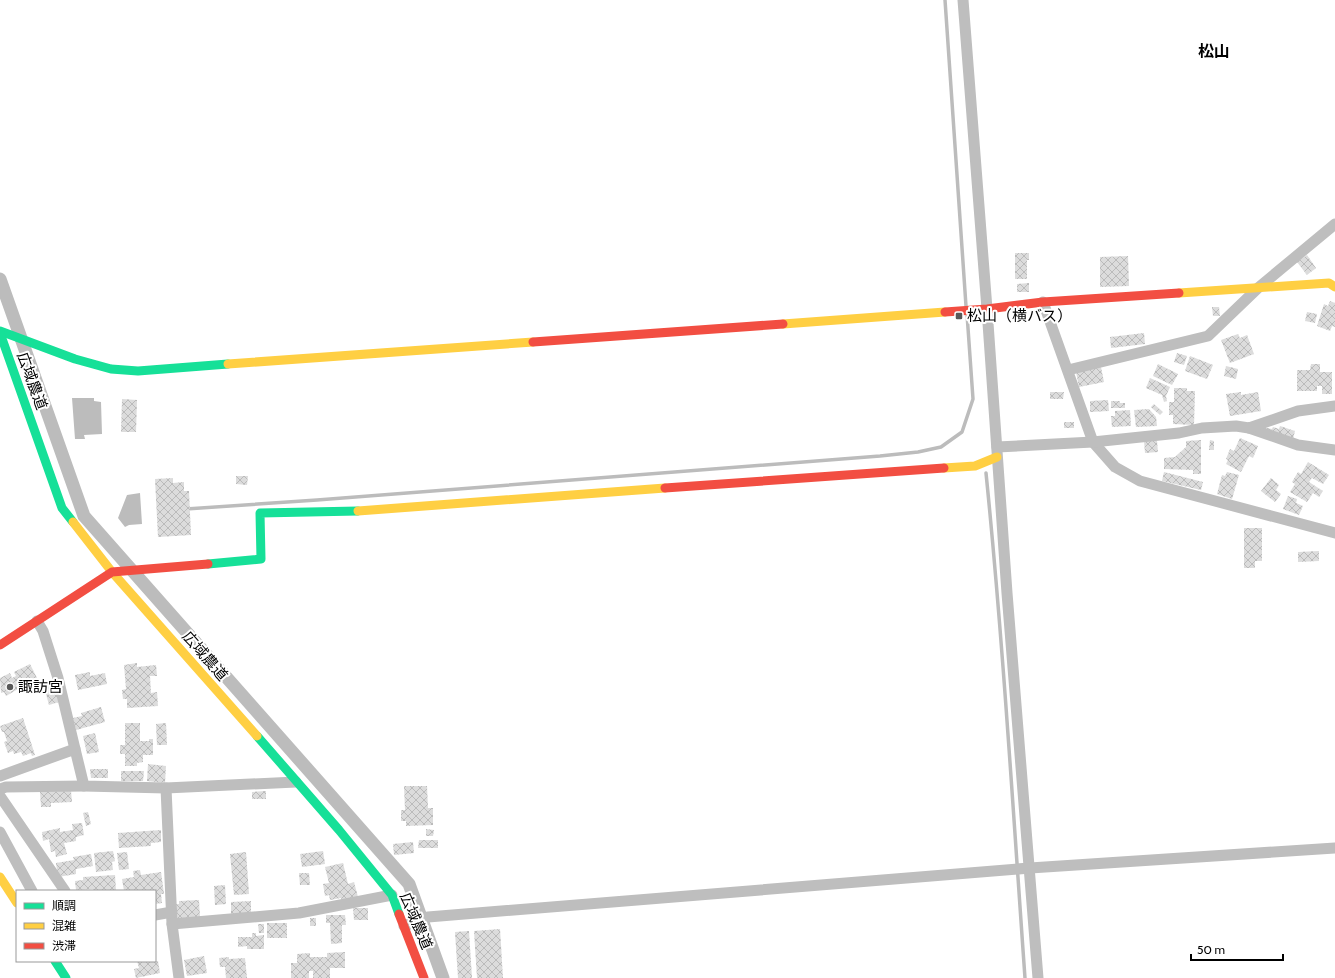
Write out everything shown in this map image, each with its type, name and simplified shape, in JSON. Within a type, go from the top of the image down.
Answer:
[{"type":"street","points":[[963,0],[1038,978]]},
{"type":"street","points":[[1068,370],[1208,336],[1258,288],[1335,224]]},
{"type":"street","points":[[0,332],[75,359],[111,369],[138,371],[987,308],[1043,302],[1329,283],[1335,287]]},
{"type":"street","points":[[1043,302],[1093,442],[1115,467],[1140,481],[1335,533]]},
{"type":"street","name":"広域農道","points":[[0,332],[62,508],[112,572],[339,830],[392,895],[424,978]]},
{"type":"street","points":[[1248,428],[1298,411],[1335,406]]},
{"type":"street","points":[[0,645],[112,572],[261,558],[260,513],[352,511],[975,466],[997,452],[1179,433],[1202,428],[1236,426],[1248,428],[1298,445],[1335,450]]},
{"type":"street","points":[[37,621],[43,631],[58,678],[84,786]]},
{"type":"street","points":[[0,776],[75,749]]},
{"type":"street","points":[[0,790],[6,787],[84,786],[166,788],[296,782]]},
{"type":"street","points":[[166,788],[172,924],[179,978]]},
{"type":"street","points":[[0,796],[64,890]]},
{"type":"street","points":[[0,832],[31,890]]},
{"type":"street","points":[[404,926],[428,917],[1030,868],[1335,848]]},
{"type":"street","points":[[0,877],[16,901]]},
{"type":"street","points":[[172,924],[299,912],[392,895]]},
{"type":"street","points":[[156,915],[172,912]]},
{"type":"street","points":[[56,962],[66,978]]},
{"type":"shaded area","points":[[72,398],[94,398],[94,401],[101,402],[102,434],[84,435],[85,439],[75,439]]},
{"type":"shaded area","points":[[140,493],[142,524],[129,525],[125,527],[118,518],[127,495]]},
{"type":"building","points":[[1015,253],[1029,253],[1029,260],[1027,260],[1027,279],[1015,279]]},
{"type":"building","points":[[1307,255],[1316,268],[1307,275],[1297,262]]},
{"type":"building","points":[[1128,256],[1129,286],[1100,287],[1100,257]]},
{"type":"building","points":[[1029,283],[1029,292],[1017,292],[1017,284]]},
{"type":"building","points":[[1330,301],[1335,303],[1335,327],[1332,326],[1330,331],[1317,326],[1324,304],[1328,306]]},
{"type":"building","points":[[1212,307],[1219,307],[1220,316],[1213,316]]},
{"type":"building","points":[[1307,312],[1317,314],[1315,323],[1305,321]]},
{"type":"building","points":[[1144,333],[1145,344],[1111,348],[1110,337]]},
{"type":"building","points":[[1238,334],[1240,338],[1247,335],[1254,354],[1230,363],[1221,340]]},
{"type":"building","points":[[1177,353],[1187,356],[1184,365],[1174,362]]},
{"type":"building","points":[[1190,356],[1213,365],[1207,379],[1185,371]]},
{"type":"building","points":[[1158,364],[1178,374],[1172,385],[1153,376]]},
{"type":"building","points":[[1311,364],[1320,364],[1320,372],[1332,372],[1332,394],[1322,394],[1322,386],[1317,386],[1317,391],[1297,391],[1297,370],[1310,370]]},
{"type":"building","points":[[1226,366],[1238,369],[1236,379],[1224,376]]},
{"type":"building","points":[[1101,367],[1104,382],[1079,387],[1076,372]]},
{"type":"building","points":[[1150,378],[1170,387],[1166,396],[1167,401],[1164,402],[1162,395],[1146,388]]},
{"type":"building","points":[[1174,388],[1187,388],[1187,391],[1195,391],[1194,425],[1173,424],[1173,415],[1169,415],[1169,402],[1174,402]]},
{"type":"building","points":[[1050,392],[1064,392],[1063,399],[1050,399]]},
{"type":"building","points":[[1241,392],[1241,395],[1258,392],[1261,411],[1230,416],[1226,394]]},
{"type":"building","points":[[122,399],[137,400],[136,432],[121,432]]},
{"type":"building","points":[[1108,400],[1109,411],[1090,412],[1090,401]]},
{"type":"building","points":[[1111,401],[1120,401],[1120,403],[1125,403],[1125,408],[1111,408]]},
{"type":"building","points":[[1154,404],[1163,412],[1160,415],[1151,407]]},
{"type":"building","points":[[1149,409],[1156,417],[1157,426],[1136,427],[1134,410]]},
{"type":"building","points":[[1130,410],[1131,426],[1112,427],[1111,416],[1115,416],[1115,411]]},
{"type":"building","points":[[1064,422],[1074,422],[1074,428],[1064,428]]},
{"type":"building","points":[[1280,426],[1295,431],[1293,439],[1266,431],[1267,428],[1272,429],[1273,427],[1279,429]]},
{"type":"building","points":[[1240,438],[1258,446],[1253,458],[1249,456],[1241,472],[1226,464],[1228,460],[1226,459],[1230,449],[1234,451]]},
{"type":"building","points":[[1201,440],[1201,474],[1193,474],[1193,470],[1164,469],[1164,458],[1175,457],[1186,447],[1186,441]]},
{"type":"building","points":[[1210,440],[1214,441],[1214,450],[1209,450]]},
{"type":"building","points":[[1144,441],[1157,441],[1158,452],[1145,453]]},
{"type":"building","points":[[1308,462],[1329,475],[1323,484],[1312,478],[1309,482],[1323,491],[1319,497],[1313,493],[1307,502],[1290,492],[1295,484],[1292,482],[1298,472],[1301,474]]},
{"type":"building","points":[[1164,472],[1203,482],[1201,490],[1162,481]]},
{"type":"building","points":[[1227,472],[1239,475],[1232,499],[1217,494],[1222,475],[1225,476]]},
{"type":"building","points":[[236,476],[248,476],[247,485],[236,484]]},
{"type":"building","points":[[173,478],[173,483],[184,482],[184,491],[189,491],[191,535],[158,537],[155,479]]},
{"type":"building","points":[[1271,478],[1279,485],[1276,490],[1281,494],[1275,502],[1261,491]]},
{"type":"building","points":[[1288,496],[1297,499],[1296,503],[1303,506],[1299,515],[1283,509]]},
{"type":"building","points":[[1244,528],[1262,528],[1262,561],[1255,561],[1255,568],[1244,568]]},
{"type":"building","points":[[1319,551],[1319,561],[1298,562],[1298,552]]},
{"type":"building","points":[[137,663],[137,667],[156,665],[157,676],[150,676],[151,693],[157,692],[158,706],[127,708],[127,699],[123,699],[122,690],[126,689],[124,665]]},
{"type":"building","points":[[30,664],[37,678],[23,685],[22,683],[16,685],[18,689],[6,696],[4,692],[1,693],[0,678],[10,673],[12,678],[16,676],[14,672]]},
{"type":"building","points":[[90,672],[90,676],[105,673],[107,684],[78,690],[75,675]]},
{"type":"building","points":[[53,680],[59,702],[49,705],[43,683]]},
{"type":"building","points":[[101,707],[105,722],[76,730],[73,718],[82,716],[81,713]]},
{"type":"building","points":[[23,718],[35,755],[32,756],[31,753],[23,756],[21,752],[14,754],[13,751],[8,753],[4,742],[7,741],[0,726]]},
{"type":"building","points":[[125,723],[140,723],[140,741],[149,741],[149,739],[153,739],[153,755],[143,755],[143,762],[137,763],[137,766],[125,766],[125,754],[120,754],[120,745],[125,745]]},
{"type":"building","points":[[166,723],[167,745],[157,745],[156,724]]},
{"type":"building","points":[[95,733],[99,752],[87,754],[83,736]]},
{"type":"building","points":[[148,764],[166,766],[165,783],[147,781]]},
{"type":"building","points":[[90,769],[108,769],[108,778],[91,778]]},
{"type":"building","points":[[121,771],[144,771],[143,781],[121,781]]},
{"type":"building","points":[[404,786],[427,786],[428,808],[433,808],[433,825],[406,826],[406,821],[401,821],[401,810],[405,810]]},
{"type":"building","points":[[71,791],[72,802],[51,803],[51,807],[41,807],[40,792]]},
{"type":"building","points":[[266,791],[266,799],[252,799],[252,792]]},
{"type":"building","points":[[88,812],[91,824],[86,826],[83,813]]},
{"type":"building","points":[[82,823],[84,835],[76,837],[76,841],[64,843],[67,854],[56,857],[55,851],[51,852],[49,839],[43,841],[42,832],[60,828],[60,832],[73,830],[72,824]]},
{"type":"building","points":[[426,829],[434,830],[433,836],[426,836]]},
{"type":"building","points":[[161,830],[161,842],[151,843],[151,846],[119,848],[118,833]]},
{"type":"building","points":[[419,840],[438,840],[438,848],[418,848]]},
{"type":"building","points":[[413,842],[414,853],[394,855],[393,844]]},
{"type":"building","points":[[113,851],[115,861],[112,862],[113,870],[96,872],[94,853]]},
{"type":"building","points":[[323,851],[325,864],[302,867],[300,854]]},
{"type":"building","points":[[127,852],[129,869],[119,870],[117,853]]},
{"type":"building","points":[[246,852],[249,894],[234,895],[230,854]]},
{"type":"building","points":[[91,854],[93,866],[76,869],[76,874],[58,877],[56,863],[74,860],[73,857]]},
{"type":"building","points":[[343,863],[348,884],[354,882],[358,897],[342,901],[341,898],[330,900],[329,895],[325,896],[323,884],[329,883],[325,867]]},
{"type":"building","points":[[140,870],[141,875],[161,872],[164,894],[161,894],[162,903],[156,904],[156,890],[124,890],[122,879],[134,877],[133,871]]},
{"type":"building","points":[[299,873],[309,873],[310,885],[300,885]]},
{"type":"building","points":[[115,875],[116,890],[76,890],[75,881],[83,880],[83,877]]},
{"type":"building","points":[[225,885],[226,904],[215,905],[214,886]]},
{"type":"building","points":[[199,900],[200,917],[175,919],[174,904],[179,904],[179,901]]},
{"type":"building","points":[[251,901],[251,913],[231,914],[231,902]]},
{"type":"building","points":[[353,908],[368,908],[368,920],[354,920]]},
{"type":"building","points":[[326,915],[345,915],[346,925],[342,925],[342,943],[331,944],[330,923],[326,923]]},
{"type":"building","points":[[310,918],[316,918],[316,926],[310,926]]},
{"type":"building","points":[[267,923],[287,923],[287,938],[267,938]]},
{"type":"building","points":[[258,924],[264,924],[264,933],[259,933]]},
{"type":"building","points":[[500,929],[503,978],[477,978],[474,931]]},
{"type":"building","points":[[469,931],[472,978],[458,978],[455,932]]},
{"type":"building","points":[[252,933],[256,933],[256,936],[264,935],[264,949],[247,949],[247,946],[238,947],[238,937],[252,937]]},
{"type":"building","points":[[345,952],[345,968],[330,968],[330,978],[313,978],[313,971],[309,971],[309,978],[291,978],[291,963],[297,963],[297,954],[310,953],[310,957],[327,957],[327,953]]},
{"type":"building","points":[[204,956],[207,973],[187,976],[184,960]]},
{"type":"building","points":[[229,957],[229,959],[245,958],[247,978],[226,978],[225,967],[220,967],[219,958]]},
{"type":"building","points":[[158,961],[160,973],[136,978],[134,969],[139,968],[137,962]]},
{"type":"waterway","points":[[945,0],[966,306]]},
{"type":"waterway","points":[[0,279],[84,516],[409,884],[443,978]]},
{"type":"waterway","points":[[186,509],[880,456],[918,452],[941,447],[962,432],[973,399],[967,314]]},
{"type":"waterway","points":[[986,473],[1003,662],[1025,978]]},
{"type":"traffic: fast","points":[[0,331],[75,359],[111,369],[138,371],[228,364]]},
{"type":"traffic: fast","points":[[0,333],[62,508],[73,522]]},
{"type":"traffic: fast","points":[[208,564],[261,559],[260,513],[358,511]]},
{"type":"traffic: fast","points":[[257,736],[339,830],[392,895],[399,914]]},
{"type":"traffic: fast","points":[[56,962],[66,978]]},
{"type":"traffic: slow","points":[[1179,293],[1329,283],[1335,287]]},
{"type":"traffic: slow","points":[[783,324],[945,312]]},
{"type":"traffic: slow","points":[[228,364],[533,342]]},
{"type":"traffic: slow","points":[[944,468],[975,466],[997,457]]},
{"type":"traffic: slow","points":[[358,511],[665,488]]},
{"type":"traffic: slow","points":[[73,522],[112,572],[257,736]]},
{"type":"traffic: slow","points":[[0,877],[16,901]]},
{"type":"traffic: jam","points":[[945,312],[987,309],[1043,302],[1179,293]]},
{"type":"traffic: jam","points":[[533,342],[783,324]]},
{"type":"traffic: jam","points":[[665,488],[944,468]]},
{"type":"traffic: jam","points":[[0,645],[112,572],[208,564]]},
{"type":"traffic: jam","points":[[399,914],[424,978]]},
{"type":"place","name":"松山（横バス）","points":[[959,316]]},
{"type":"place","name":"諏訪宮","points":[[10,687]]},
{"type":"district","name":"松山","points":[[1214,51]]}]
